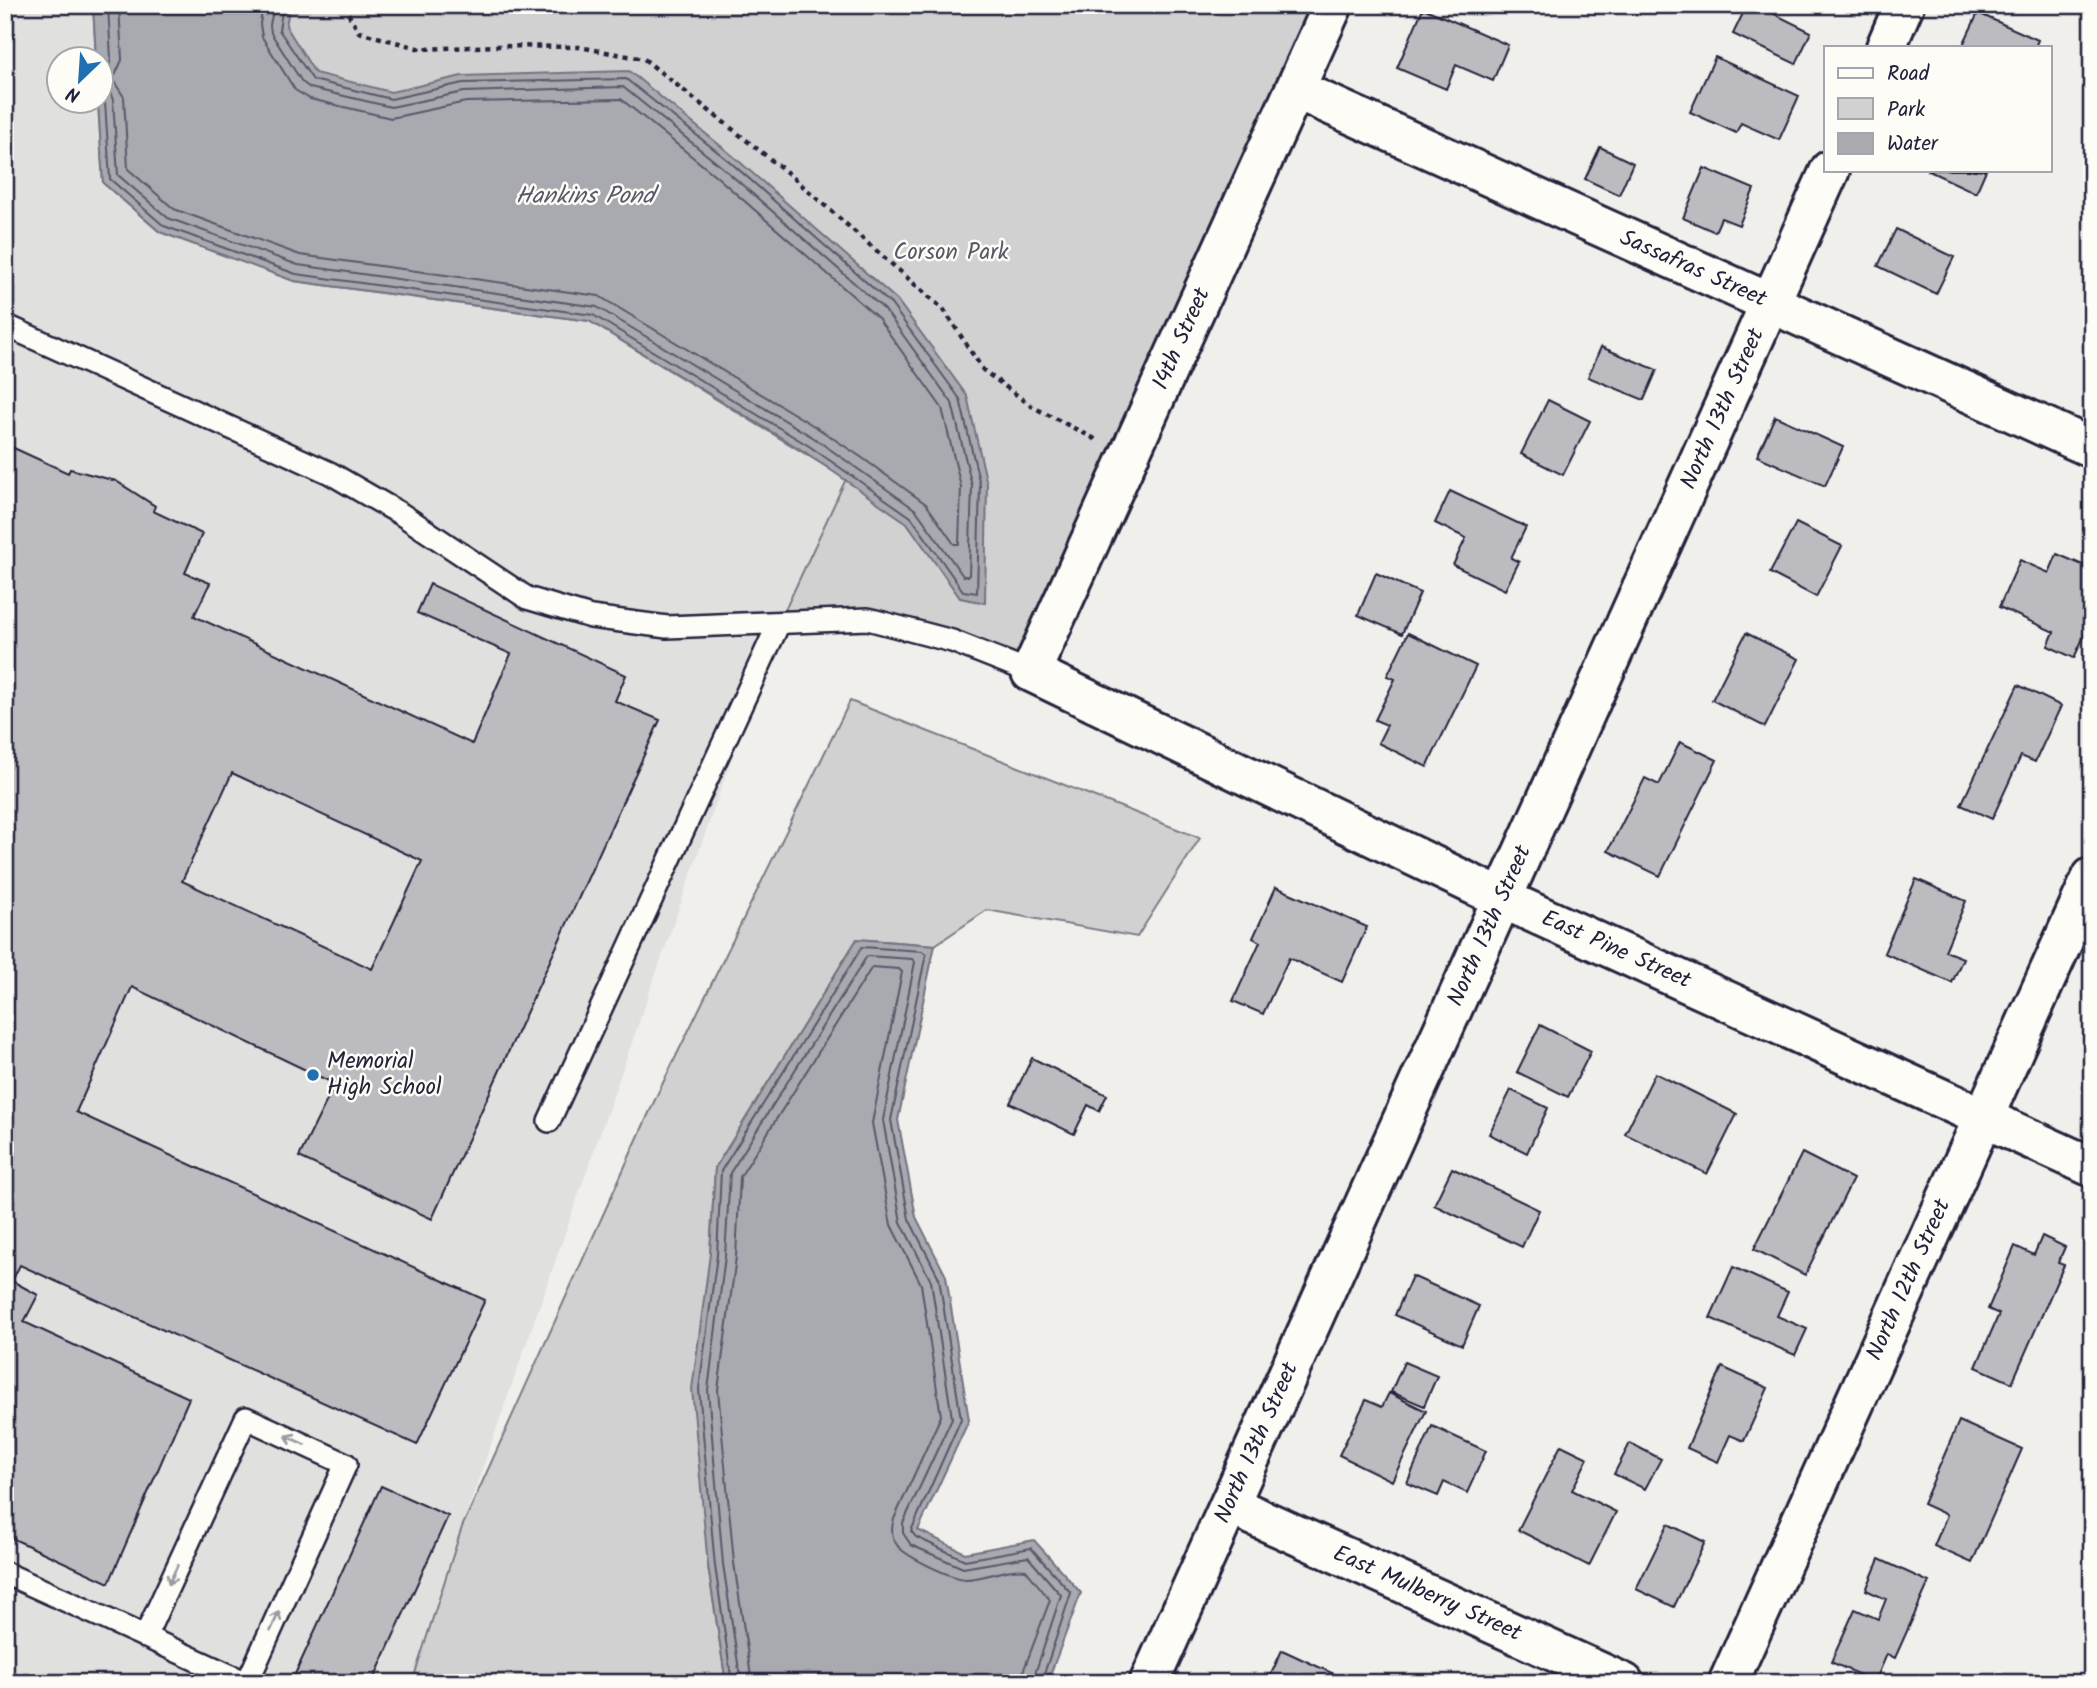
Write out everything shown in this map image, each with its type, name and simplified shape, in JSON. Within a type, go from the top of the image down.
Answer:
[{"type":"street","name":"14th Street","points":[[1031,672],[1333,5]]},
{"type":"street","points":[[1886,46],[1905,5]]},
{"type":"street","name":"Sassafras Street","points":[[1295,89],[2092,448]]},
{"type":"street","name":"North 13th Street","points":[[1149,1683],[1829,172]]},
{"type":"street","name":"East Pine Street","points":[[1031,672],[1503,899],[2092,1167]]},
{"type":"street","name":"North 12th Street","points":[[1728,1683],[2092,877]]},
{"type":"street","name":"East Mulberry Street","points":[[1230,1504],[1624,1683]]},
{"type":"lane","points":[[5,325],[330,473],[401,514],[527,598],[591,617],[667,627],[868,619],[953,641],[1031,672]]},
{"type":"lane","points":[[549,1121],[779,623]]},
{"type":"lane","points":[[5,1573],[145,1637],[247,1683],[346,1464],[246,1418],[145,1637]]},
{"type":"path","points":[[343,5],[359,32],[421,49],[579,47],[644,59],[789,174],[944,310],[983,370],[1033,407],[1129,457]]},
{"type":"shaded area","name":"Memorial High School","points":[[5,5],[93,5],[95,46],[46,46],[46,116],[99,116],[103,183],[294,281],[589,321],[846,479],[779,623],[462,1527],[412,1683],[5,1683]]},
{"type":"green space","name":"Corson Park","points":[[93,5],[1333,5],[1031,672],[868,619],[779,623],[846,479],[589,321],[294,281],[160,232],[103,183],[99,116],[116,116],[116,46],[95,46]]},
{"type":"green space","points":[[850,701],[1200,838],[1137,937],[987,910],[935,945],[857,939],[715,1168],[710,1254],[708,1566],[726,1683],[412,1683],[462,1527],[658,1093]]},
{"type":"water","name":"Hankins Pond","points":[[93,5],[290,5],[286,26],[315,73],[391,92],[462,76],[629,71],[733,156],[897,300],[967,396],[987,484],[985,603],[960,598],[907,523],[805,452],[589,321],[294,281],[160,232],[103,183],[99,116],[116,116],[116,46],[95,46]]},
{"type":"water","points":[[857,939],[935,945],[898,1120],[916,1217],[946,1276],[969,1420],[918,1530],[965,1553],[1034,1540],[1081,1593],[1047,1683],[726,1683],[708,1566],[692,1389],[710,1254],[715,1168]]},
{"type":"building","points":[[1747,5],[1756,5],[1811,32],[1796,64],[1733,34]]},
{"type":"building","points":[[1423,8],[1508,45],[1493,81],[1456,65],[1446,89],[1397,68]]},
{"type":"building","points":[[1978,13],[2038,40],[2035,46],[1962,46]]},
{"type":"building","points":[[1715,57],[1799,96],[1779,140],[1741,123],[1736,133],[1690,112]]},
{"type":"building","points":[[1600,147],[1633,163],[1619,195],[1585,179]]},
{"type":"building","points":[[1704,168],[1754,189],[1739,225],[1721,218],[1715,232],[1683,218]]},
{"type":"building","points":[[1931,172],[1985,172],[1976,193]]},
{"type":"building","points":[[1896,229],[1954,257],[1936,294],[1878,266]]},
{"type":"building","points":[[1601,347],[1657,370],[1644,400],[1588,377]]},
{"type":"building","points":[[1548,400],[1590,421],[1563,475],[1521,454]]},
{"type":"building","points":[[1775,416],[1843,447],[1825,486],[1757,456]]},
{"type":"building","points":[[5,444],[68,473],[70,469],[116,481],[155,506],[153,511],[202,534],[185,573],[210,583],[194,616],[472,744],[511,654],[417,613],[430,584],[626,675],[615,701],[660,720],[432,1219],[299,1157],[335,1084],[132,987],[76,1112],[485,1300],[417,1445],[20,1265],[12,1281],[38,1295],[24,1322],[189,1398],[109,1583],[5,1535]],"holes":[[[232,773],[422,861],[372,969],[182,881]]]},
{"type":"building","points":[[1450,491],[1526,527],[1511,558],[1519,562],[1505,590],[1453,565],[1466,538],[1435,523]]},
{"type":"building","points":[[1796,523],[1842,546],[1816,597],[1770,573]]},
{"type":"building","points":[[2057,554],[2092,569],[2092,619],[2074,658],[2048,646],[2054,632],[1999,607],[2020,560],[2049,573]]},
{"type":"building","points":[[1376,573],[1420,593],[1402,634],[1358,615]]},
{"type":"building","points":[[1408,633],[1476,666],[1427,767],[1378,743],[1387,725],[1375,720],[1395,679],[1387,676]]},
{"type":"building","points":[[1746,633],[1799,659],[1765,727],[1712,700]]},
{"type":"building","points":[[2018,685],[2061,706],[2035,762],[2021,756],[1992,819],[1961,805]]},
{"type":"building","points":[[1680,742],[1717,760],[1660,876],[1608,851],[1645,778],[1659,785]]},
{"type":"building","points":[[1916,879],[1966,901],[1945,951],[1963,958],[1952,983],[1884,953]]},
{"type":"building","points":[[1276,887],[1367,927],[1342,982],[1289,958],[1263,1014],[1233,1001],[1260,942],[1253,938]]},
{"type":"building","points":[[1540,1025],[1591,1051],[1568,1097],[1517,1072]]},
{"type":"building","points":[[1032,1058],[1107,1095],[1099,1111],[1088,1105],[1074,1134],[1010,1103]]},
{"type":"building","points":[[1655,1073],[1737,1114],[1707,1174],[1625,1134]]},
{"type":"building","points":[[1511,1090],[1548,1108],[1527,1153],[1489,1134]]},
{"type":"building","points":[[1802,1153],[1853,1179],[1805,1275],[1754,1249]]},
{"type":"building","points":[[1452,1168],[1539,1210],[1522,1247],[1434,1205]]},
{"type":"building","points":[[2042,1236],[2065,1247],[2058,1263],[2064,1265],[2012,1383],[1976,1367],[1999,1314],[1988,1309],[2015,1246],[2034,1255]]},
{"type":"building","points":[[1733,1267],[1788,1292],[1777,1316],[1807,1329],[1795,1355],[1710,1318]]},
{"type":"building","points":[[1412,1276],[1479,1306],[1462,1345],[1395,1315]]},
{"type":"building","points":[[1404,1362],[1437,1376],[1424,1406],[1391,1392]]},
{"type":"building","points":[[1722,1367],[1768,1388],[1744,1441],[1730,1435],[1718,1462],[1687,1448]]},
{"type":"building","points":[[1389,1393],[1426,1411],[1392,1481],[1339,1455],[1366,1400],[1382,1407]]},
{"type":"building","points":[[1959,1421],[2022,1449],[1972,1563],[1934,1546],[1947,1515],[1923,1504]]},
{"type":"building","points":[[1432,1426],[1486,1451],[1467,1493],[1444,1482],[1438,1496],[1407,1483]]},
{"type":"building","points":[[1630,1443],[1661,1459],[1645,1489],[1614,1474]]},
{"type":"building","points":[[1561,1445],[1588,1458],[1572,1490],[1616,1512],[1589,1566],[1518,1530]]},
{"type":"building","points":[[381,1486],[448,1516],[372,1683],[291,1683]]},
{"type":"building","points":[[1668,1524],[1705,1542],[1674,1607],[1636,1589]]},
{"type":"building","points":[[1879,1559],[1929,1582],[1895,1658],[1887,1654],[1875,1682],[1831,1662],[1855,1609],[1878,1619],[1886,1599],[1866,1590]]},
{"type":"building","points":[[1282,1650],[1334,1674],[1330,1683],[1267,1683]]},
{"type":"place","name":"Memorial High School","points":[[313,1075]]}]
